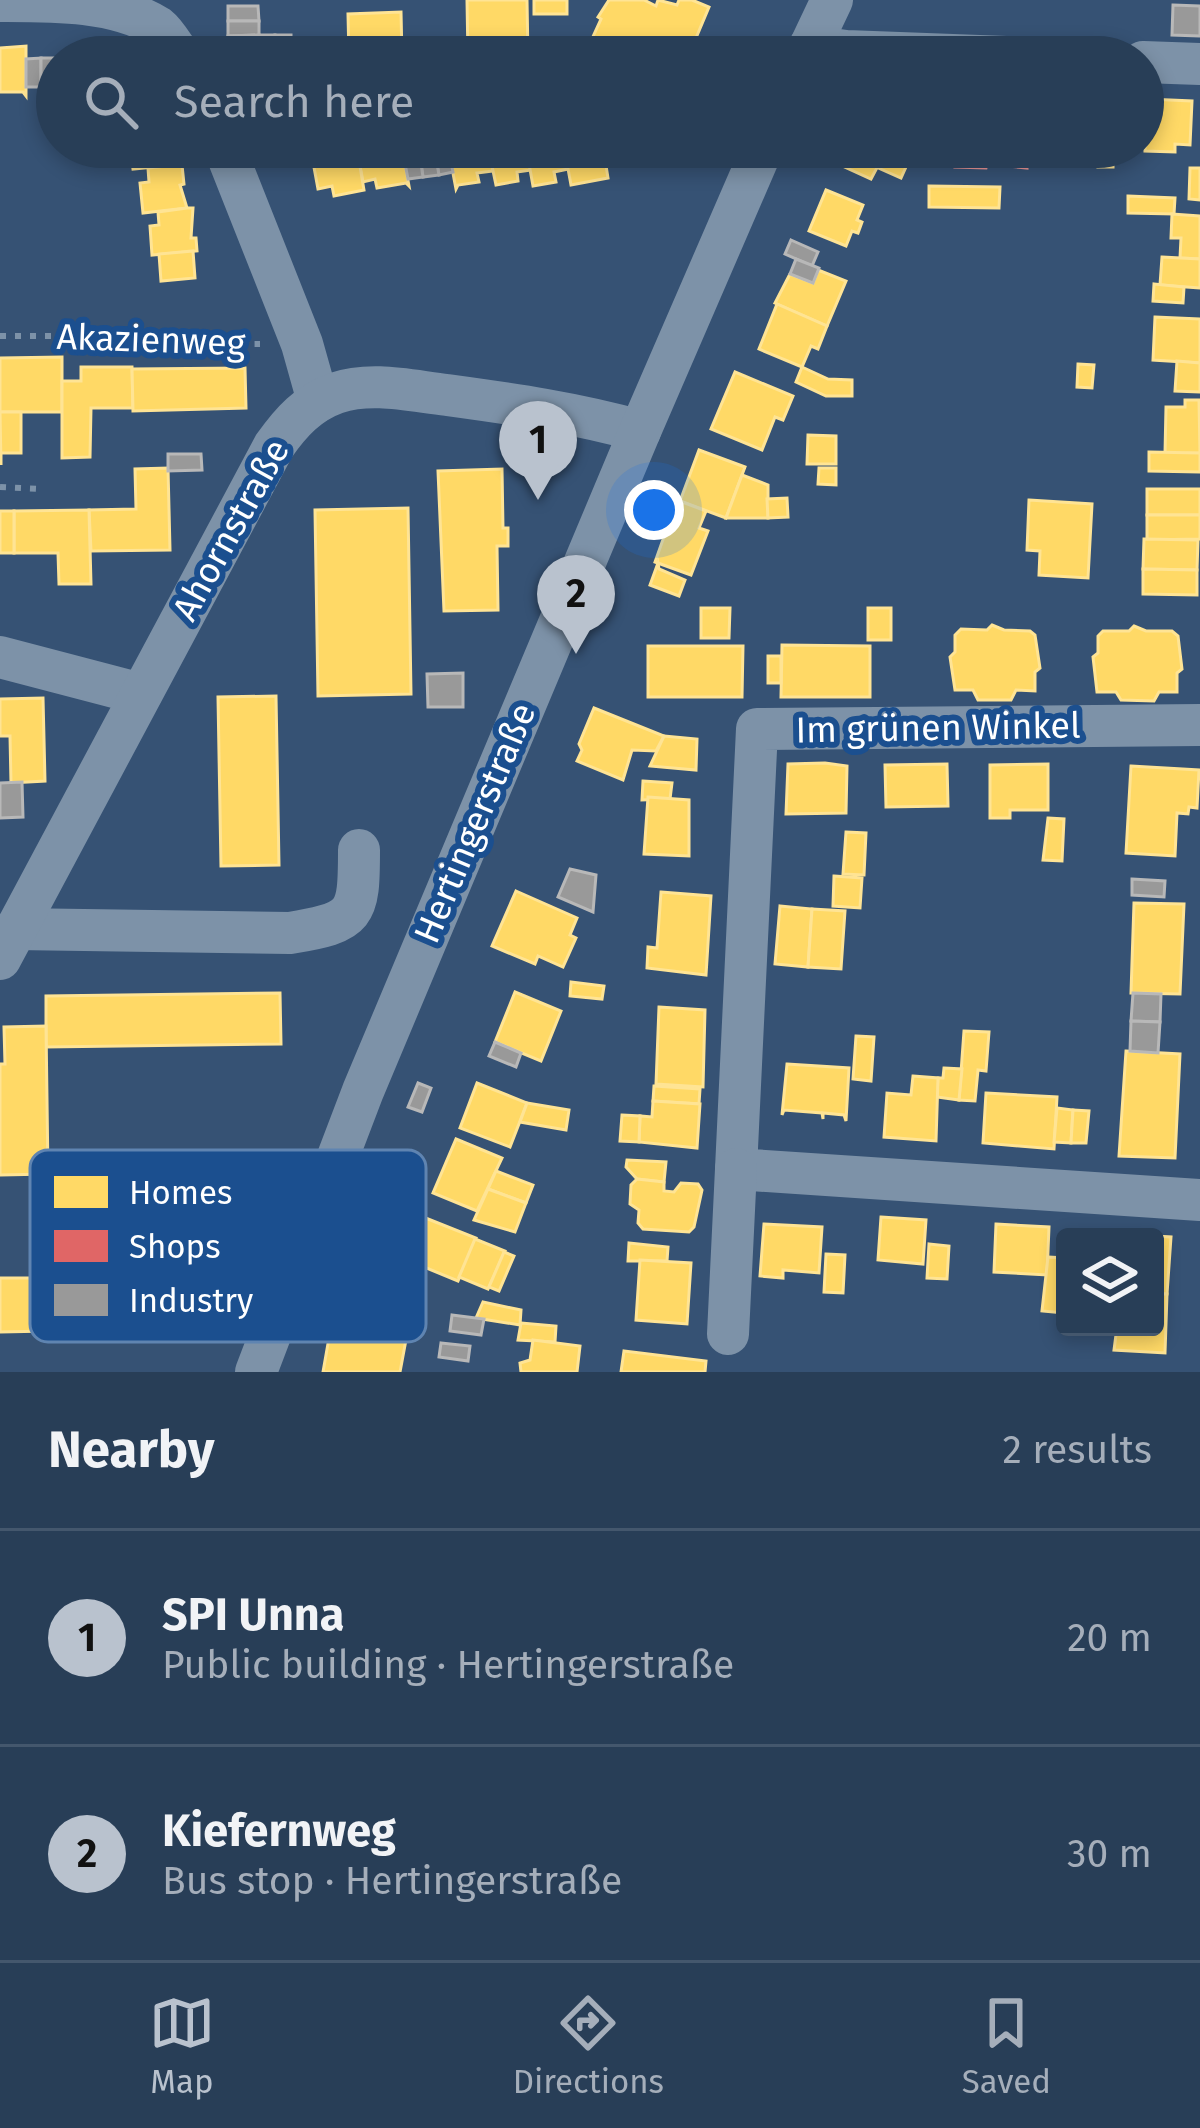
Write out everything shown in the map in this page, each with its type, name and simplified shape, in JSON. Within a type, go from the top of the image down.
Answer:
[{"type":"street","points":[[815,36],[832,0]]},
{"type":"street","points":[[0,2],[86,2],[118,7],[158,27],[165,36]]},
{"type":"street","points":[[1164,63],[1200,64]]},
{"type":"street","points":[[232,168],[302,344],[318,401],[377,386],[548,408],[640,430]]},
{"type":"street","name":"Hertingerstraße","points":[[340,1150],[754,168]]},
{"type":"street","name":"Ahornstraße","points":[[8,944],[274,446],[295,418],[318,401]]},
{"type":"street","points":[[0,657],[141,694]]},
{"type":"street","name":"Im grünen Winkel","points":[[728,1334],[757,729],[1200,725]]},
{"type":"street","points":[[8,944],[270,934],[334,926],[352,915],[359,898],[359,850]]},
{"type":"street","points":[[736,1169],[1200,1200]]},
{"type":"street","name":"Hertingerstraße","points":[[256,1372],[267,1342]]},
{"type":"path","name":"Akazienweg","points":[[0,336],[302,344]]},
{"type":"path","points":[[0,487],[43,489]]},
{"type":"building: Homes","points":[[467,0],[527,0],[528,36],[468,36]]},
{"type":"building: Homes","points":[[534,0],[567,0],[567,14],[534,14]]},
{"type":"building: Homes","points":[[609,0],[644,0],[656,6],[658,0],[677,5],[679,0],[692,0],[709,7],[697,36],[593,36]]},
{"type":"building: Homes","points":[[401,12],[402,36],[349,36],[348,14]]},
{"type":"building: Homes","points":[[26,46],[26,96],[0,92],[0,48]]},
{"type":"building: Homes","points":[[1164,100],[1192,101],[1190,145],[1175,144],[1175,152],[1164,152]]},
{"type":"building: Homes","points":[[148,168],[182,168],[184,184],[180,185],[187,208],[143,213],[140,183],[149,182]]},
{"type":"building: Homes","points":[[314,168],[360,168],[364,190],[334,196],[332,186],[318,189]]},
{"type":"building: Homes","points":[[360,168],[406,168],[409,186],[377,188],[375,179],[363,182]]},
{"type":"building: Homes","points":[[452,168],[492,168],[477,173],[479,182],[456,189]]},
{"type":"building: Homes","points":[[492,168],[531,168],[517,172],[518,181],[496,185]]},
{"type":"building: Homes","points":[[530,168],[568,168],[554,172],[556,182],[533,186]]},
{"type":"building: Homes","points":[[568,168],[606,168],[608,178],[571,185]]},
{"type":"building: Homes","points":[[847,168],[877,168],[871,179]]},
{"type":"building: Homes","points":[[878,168],[906,168],[901,178]]},
{"type":"building: Homes","points":[[1190,168],[1200,168],[1200,200],[1189,199]]},
{"type":"building: Homes","points":[[929,186],[1000,187],[999,208],[929,207]]},
{"type":"building: Homes","points":[[826,190],[863,205],[858,233],[852,231],[846,246],[809,231]]},
{"type":"building: Homes","points":[[1128,196],[1175,198],[1174,214],[1128,213]]},
{"type":"building: Homes","points":[[193,208],[191,238],[196,238],[197,251],[152,255],[150,226],[159,225],[158,212]]},
{"type":"building: Homes","points":[[1172,214],[1200,216],[1200,259],[1180,258],[1181,238],[1171,238]]},
{"type":"building: Homes","points":[[193,251],[195,278],[161,281],[159,254]]},
{"type":"building: Homes","points":[[1162,257],[1200,259],[1200,288],[1160,285]]},
{"type":"building: Homes","points":[[818,270],[846,281],[827,326],[775,303],[790,274],[813,283]]},
{"type":"building: Homes","points":[[1154,284],[1184,287],[1183,303],[1153,301]]},
{"type":"building: Homes","points":[[777,304],[827,326],[818,349],[811,346],[802,367],[759,349]]},
{"type":"building: Homes","points":[[1155,317],[1200,319],[1200,363],[1153,360]]},
{"type":"building: Homes","points":[[62,357],[62,412],[0,412],[0,358]]},
{"type":"building: Homes","points":[[1177,361],[1200,363],[1200,392],[1175,391]]},
{"type":"building: Homes","points":[[1078,364],[1094,365],[1092,388],[1077,387]]},
{"type":"building: Homes","points":[[81,367],[132,367],[133,408],[91,408],[90,457],[62,458],[62,381],[81,381]]},
{"type":"building: Homes","points":[[802,367],[828,379],[852,380],[852,396],[826,396],[796,382]]},
{"type":"building: Homes","points":[[245,368],[246,408],[133,411],[132,369]]},
{"type":"building: Homes","points":[[735,372],[793,396],[783,420],[775,417],[762,450],[711,429]]},
{"type":"building: Homes","points":[[1185,400],[1199,400],[1200,453],[1165,454],[1166,407],[1185,407]]},
{"type":"building: Homes","points":[[0,412],[21,412],[21,453],[1,453],[1,465]]},
{"type":"building: Homes","points":[[808,435],[836,436],[836,464],[807,464]]},
{"type":"building: Homes","points":[[699,450],[745,467],[726,518],[680,501]]},
{"type":"building: Homes","points":[[1149,452],[1200,453],[1200,472],[1149,471]]},
{"type":"building: Homes","points":[[168,468],[170,550],[91,551],[89,510],[136,509],[135,469]]},
{"type":"building: Homes","points":[[819,468],[836,468],[836,485],[818,484]]},
{"type":"building: Homes","points":[[502,469],[508,546],[497,546],[498,610],[444,611],[438,471]]},
{"type":"building: Homes","points":[[742,475],[768,485],[768,518],[726,518]]},
{"type":"building: Homes","points":[[1147,489],[1200,489],[1200,515],[1147,515]]},
{"type":"building: Homes","points":[[787,498],[788,517],[768,518],[767,499]]},
{"type":"building: Homes","points":[[677,500],[706,511],[699,528],[708,531],[691,575],[655,562]]},
{"type":"building: Homes","points":[[1029,500],[1092,504],[1088,578],[1039,575],[1040,551],[1027,550]]},
{"type":"building: Homes","points":[[408,508],[411,694],[318,696],[315,510]]},
{"type":"building: Homes","points":[[89,510],[91,584],[59,584],[58,553],[14,553],[14,511]]},
{"type":"building: Homes","points":[[0,511],[14,511],[14,553],[0,553]]},
{"type":"building: Homes","points":[[1147,515],[1200,515],[1200,539],[1147,540]]},
{"type":"building: Homes","points":[[1144,539],[1198,540],[1197,570],[1143,569]]},
{"type":"building: Homes","points":[[658,563],[659,569],[685,580],[679,596],[650,585]]},
{"type":"building: Homes","points":[[1143,569],[1197,570],[1197,595],[1143,594]]},
{"type":"building: Homes","points":[[701,608],[730,608],[729,638],[701,638]]},
{"type":"building: Homes","points":[[868,608],[891,608],[891,640],[868,640]]},
{"type":"building: Homes","points":[[992,625],[1035,635],[1040,668],[1035,672],[1035,691],[1016,690],[1011,700],[978,700],[973,690],[955,690],[950,657],[955,652],[955,635],[961,629],[987,630]]},
{"type":"building: Homes","points":[[1134,626],[1178,636],[1182,669],[1177,673],[1177,692],[1159,692],[1154,701],[1121,700],[1116,692],[1097,692],[1093,657],[1098,653],[1098,636]]},
{"type":"building: Homes","points":[[782,645],[870,646],[870,697],[781,697]]},
{"type":"building: Homes","points":[[648,646],[743,646],[742,697],[648,697]]},
{"type":"building: Homes","points":[[768,656],[781,656],[781,683],[768,683]]},
{"type":"building: Homes","points":[[276,696],[279,865],[221,866],[218,697]]},
{"type":"building: Homes","points":[[43,698],[45,781],[11,783],[10,736],[0,736],[0,699]]},
{"type":"building: Homes","points":[[594,708],[664,736],[656,751],[632,750],[623,780],[577,761]]},
{"type":"building: Homes","points":[[664,736],[697,739],[696,770],[650,766]]},
{"type":"building: Homes","points":[[788,764],[847,766],[846,813],[786,814]]},
{"type":"building: Homes","points":[[947,764],[948,806],[886,807],[885,765]]},
{"type":"building: Homes","points":[[1048,764],[1048,810],[1010,810],[1010,818],[990,818],[990,765]]},
{"type":"building: Homes","points":[[1131,766],[1199,770],[1197,808],[1189,807],[1188,814],[1177,813],[1175,856],[1126,853]]},
{"type":"building: Homes","points":[[643,781],[672,783],[670,799],[642,800]]},
{"type":"building: Homes","points":[[648,797],[689,800],[689,856],[644,854]]},
{"type":"building: Homes","points":[[1048,818],[1064,819],[1062,861],[1043,860]]},
{"type":"building: Homes","points":[[846,832],[866,833],[864,875],[843,874]]},
{"type":"building: Homes","points":[[834,876],[862,878],[860,908],[833,906]]},
{"type":"building: Homes","points":[[516,891],[577,918],[570,935],[576,938],[563,967],[538,956],[535,964],[492,946]]},
{"type":"building: Homes","points":[[661,892],[711,896],[706,975],[647,968],[648,947],[657,948]]},
{"type":"building: Homes","points":[[1134,903],[1184,904],[1180,994],[1131,993]]},
{"type":"building: Homes","points":[[780,906],[812,909],[808,967],[775,964]]},
{"type":"building: Homes","points":[[812,909],[845,911],[841,969],[808,967]]},
{"type":"building: Homes","points":[[571,982],[604,986],[602,999],[570,996]]},
{"type":"building: Homes","points":[[515,992],[561,1011],[541,1061],[495,1042]]},
{"type":"building: Homes","points":[[280,993],[281,1044],[46,1047],[46,996]]},
{"type":"building: Homes","points":[[659,1007],[705,1010],[703,1087],[656,1084]]},
{"type":"building: Homes","points":[[46,1026],[48,1150],[30,1150],[30,1174],[0,1175],[4,1027]]},
{"type":"building: Homes","points":[[964,1031],[989,1032],[986,1071],[978,1070],[975,1101],[959,1100]]},
{"type":"building: Homes","points":[[856,1036],[874,1037],[871,1081],[853,1079]]},
{"type":"building: Homes","points":[[1126,1051],[1180,1054],[1175,1158],[1119,1156]]},
{"type":"building: Homes","points":[[787,1064],[849,1068],[846,1121],[844,1115],[823,1113],[823,1119],[822,1113],[784,1110],[782,1115]]},
{"type":"building: Homes","points":[[944,1068],[962,1069],[959,1100],[937,1097]]},
{"type":"building: Homes","points":[[913,1076],[938,1078],[936,1141],[884,1137],[887,1093],[911,1095]]},
{"type":"building: Homes","points":[[477,1083],[527,1103],[510,1147],[460,1128]]},
{"type":"building: Homes","points":[[654,1086],[700,1089],[699,1104],[653,1101]]},
{"type":"building: Homes","points":[[986,1093],[1057,1097],[1054,1149],[983,1143]]},
{"type":"building: Homes","points":[[653,1101],[700,1104],[697,1148],[639,1142],[640,1116],[652,1117]]},
{"type":"building: Homes","points":[[527,1103],[569,1110],[566,1130],[520,1122]]},
{"type":"building: Homes","points":[[1057,1108],[1073,1110],[1071,1143],[1054,1142]]},
{"type":"building: Homes","points":[[1073,1110],[1089,1111],[1086,1143],[1071,1143]]},
{"type":"building: Homes","points":[[622,1115],[640,1116],[639,1142],[620,1141]]},
{"type":"building: Homes","points":[[456,1139],[502,1158],[477,1211],[433,1193]]},
{"type":"building: Homes","points":[[627,1160],[666,1162],[664,1182],[637,1179],[626,1167]]},
{"type":"building: Homes","points":[[496,1171],[533,1185],[526,1203],[488,1189]]},
{"type":"building: Homes","points":[[637,1179],[664,1182],[664,1191],[674,1192],[681,1183],[698,1184],[702,1190],[694,1227],[689,1232],[643,1229],[638,1223],[639,1210],[630,1204],[631,1185]]},
{"type":"building: Homes","points":[[488,1189],[526,1203],[515,1232],[474,1220]]},
{"type":"building: Homes","points":[[881,1217],[926,1220],[923,1264],[878,1260]]},
{"type":"building: Homes","points":[[426,1218],[476,1238],[458,1281],[426,1268]]},
{"type":"building: Homes","points":[[764,1224],[822,1227],[819,1273],[783,1270],[783,1278],[760,1276]]},
{"type":"building: Homes","points":[[996,1224],[1049,1227],[1047,1275],[994,1272]]},
{"type":"building: Homes","points":[[1164,1237],[1171,1237],[1164,1294]]},
{"type":"building: Homes","points":[[475,1239],[505,1251],[488,1289],[459,1277]]},
{"type":"building: Homes","points":[[629,1243],[668,1247],[667,1261],[628,1261]]},
{"type":"building: Homes","points":[[929,1244],[949,1246],[947,1279],[927,1278]]},
{"type":"building: Homes","points":[[504,1252],[514,1256],[499,1291],[489,1287]]},
{"type":"building: Homes","points":[[826,1254],[845,1255],[843,1293],[824,1292]]},
{"type":"building: Homes","points":[[1048,1257],[1056,1257],[1056,1312],[1042,1311]]},
{"type":"building: Homes","points":[[640,1260],[691,1263],[687,1324],[636,1320]]},
{"type":"building: Homes","points":[[0,1278],[30,1278],[30,1331],[0,1332]]},
{"type":"building: Homes","points":[[1167,1294],[1165,1353],[1114,1350],[1116,1336],[1164,1336]]},
{"type":"building: Homes","points":[[483,1302],[521,1310],[520,1325],[476,1318]]},
{"type":"building: Homes","points":[[521,1323],[556,1326],[555,1342],[518,1340]]},
{"type":"building: Homes","points":[[533,1340],[580,1346],[577,1372],[521,1372],[520,1363],[530,1360]]},
{"type":"building: Homes","points":[[328,1342],[406,1342],[400,1372],[323,1372]]},
{"type":"building: Homes","points":[[624,1351],[706,1361],[705,1372],[621,1372]]},
{"type":"building: Industry","points":[[1173,5],[1200,6],[1200,36],[1172,35]]},
{"type":"building: Industry","points":[[228,6],[258,6],[259,21],[228,21]]},
{"type":"building: Industry","points":[[228,21],[259,21],[259,35],[228,36]]},
{"type":"building: Industry","points":[[36,58],[36,87],[26,87],[26,59]]},
{"type":"building: Industry","points":[[406,168],[422,168],[423,177],[408,179]]},
{"type":"building: Industry","points":[[422,168],[438,168],[439,175],[423,177]]},
{"type":"building: Industry","points":[[791,240],[818,252],[812,266],[785,254]]},
{"type":"building: Industry","points":[[796,259],[819,268],[813,283],[790,274]]},
{"type":"building: Industry","points":[[168,454],[201,454],[202,470],[168,471]]},
{"type":"building: Industry","points":[[463,673],[463,707],[428,707],[427,674]]},
{"type":"building: Industry","points":[[22,782],[23,817],[0,818],[0,783]]},
{"type":"building: Industry","points":[[570,869],[596,875],[593,912],[558,897]]},
{"type":"building: Industry","points":[[1132,879],[1165,881],[1164,897],[1132,895]]},
{"type":"building: Industry","points":[[1133,993],[1161,994],[1160,1022],[1131,1021]]},
{"type":"building: Industry","points":[[1131,1021],[1160,1022],[1158,1053],[1130,1051]]},
{"type":"building: Industry","points":[[495,1042],[521,1053],[516,1067],[489,1056]]},
{"type":"building: Industry","points":[[418,1083],[431,1088],[422,1112],[408,1107]]},
{"type":"building: Industry","points":[[452,1315],[484,1319],[481,1335],[450,1331]]},
{"type":"building: Industry","points":[[441,1343],[470,1346],[468,1361],[439,1357]]},
{"type":"place","name":"SPI Unna","points":[[538,500]]},
{"type":"place","name":"Kiefernweg","points":[[576,654]]}]
